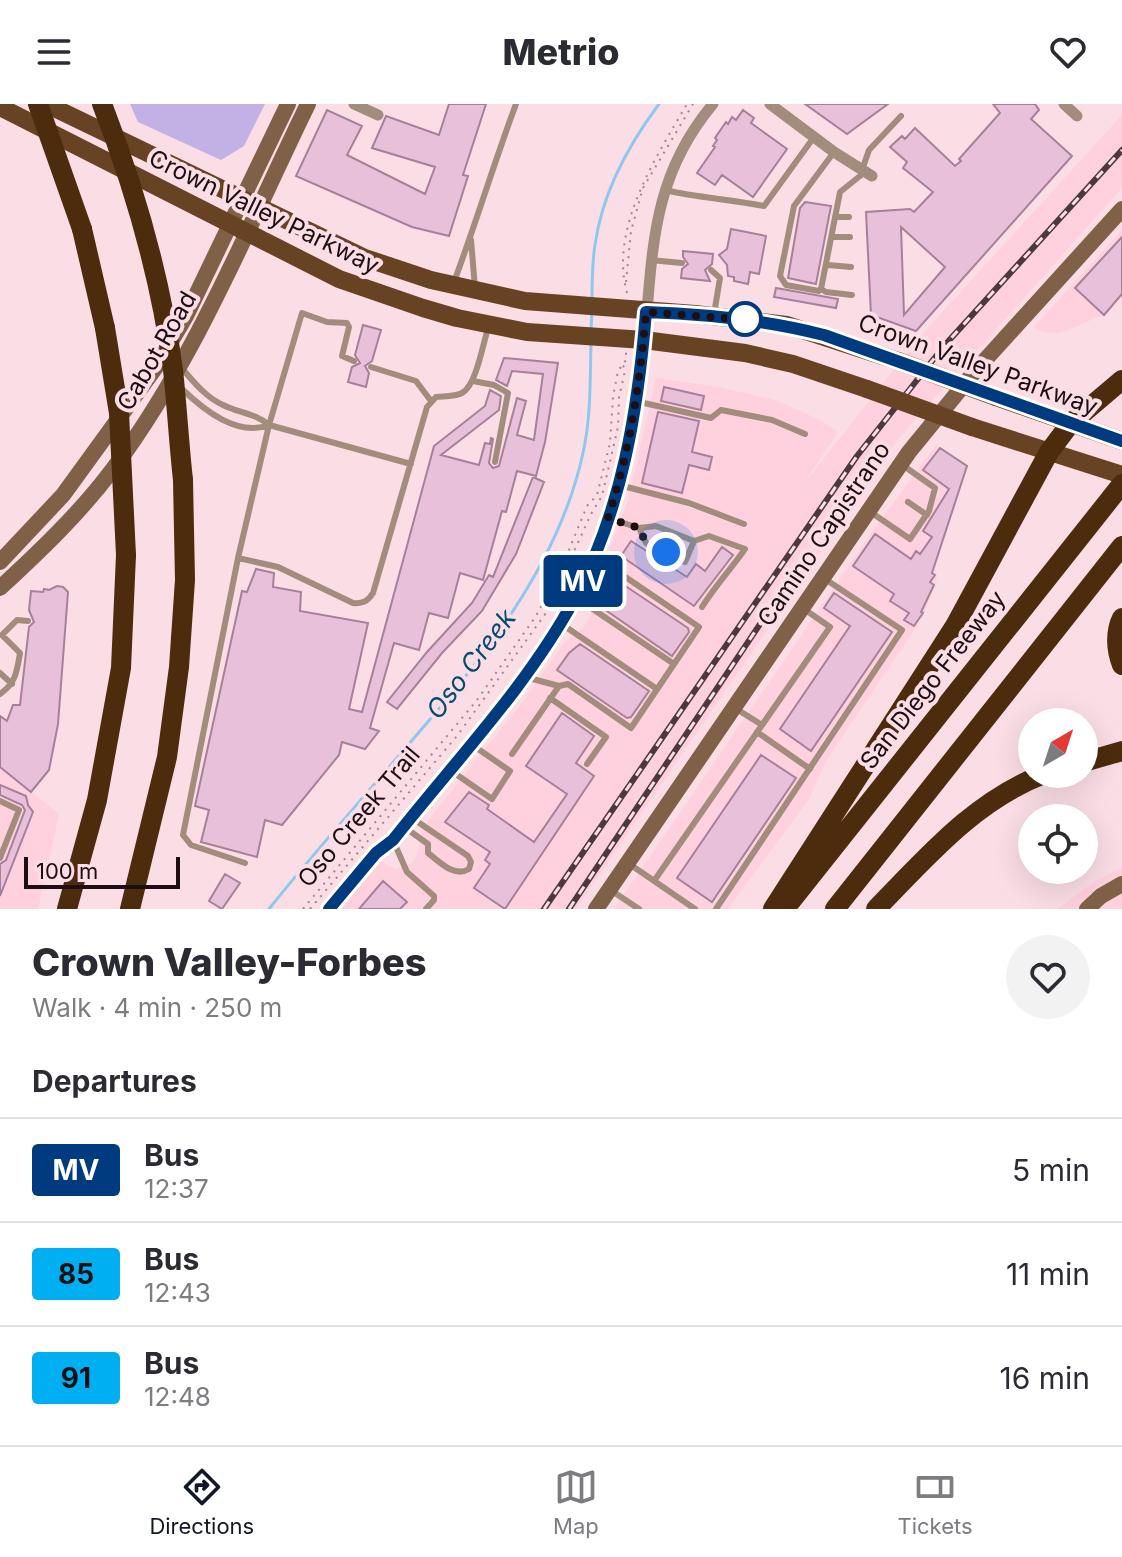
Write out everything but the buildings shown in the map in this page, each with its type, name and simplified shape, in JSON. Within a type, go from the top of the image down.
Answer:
[{"type":"highway","points":[[38,104],[65,173],[82,229],[105,328],[119,413],[126,555],[121,668],[97,800],[67,909]]},
{"type":"highway","points":[[102,104],[136,202],[161,305],[172,369],[183,480],[185,580],[179,667],[167,757],[130,909]]},
{"type":"highway","points":[[773,909],[955,626],[1049,452],[1070,424],[1122,380]]},
{"type":"highway","name":"San Diego Freeway","points":[[785,909],[1122,484]]},
{"type":"highway","points":[[835,909],[1122,546]]},
{"type":"highway","points":[[1122,618],[1118,653],[1122,665]]},
{"type":"highway","points":[[1098,758],[1122,751]]},
{"type":"highway","points":[[876,909],[963,821],[1018,787]]},
{"type":"main road","name":"Crown Valley Parkway","points":[[46,104],[365,258],[453,286],[525,301],[787,325],[898,361],[1118,440]]},
{"type":"main road","name":"Cabot Road","points":[[251,204],[288,104]]},
{"type":"main road","name":"Cabot Road","points":[[0,562],[63,495],[160,360],[308,104]]},
{"type":"main road","name":"Crown Valley Parkway","points":[[0,107],[352,284],[423,308],[489,325],[569,336],[644,340],[745,353],[793,364],[972,427],[1122,475]]},
{"type":"main road","name":"Camino Capistrano","points":[[596,909],[901,464],[976,370],[1122,209]]},
{"type":"main road","name":"Cabot Road","points":[[0,588],[81,508],[113,469],[176,373],[239,227]]},
{"type":"main road","points":[[1087,909],[1122,884]]},
{"type":"street","points":[[354,104],[378,115]]},
{"type":"street","points":[[393,840],[525,677],[575,597],[597,550],[619,485],[635,401],[644,340],[650,260],[660,205],[684,147],[713,104]]},
{"type":"street","points":[[770,104],[866,173]]},
{"type":"street","points":[[1064,104],[1077,116]]},
{"type":"lane","points":[[453,286],[516,104]]},
{"type":"lane","points":[[821,289],[840,192],[866,173],[869,150],[901,116]]},
{"type":"lane","points":[[665,190],[707,200],[718,197],[764,206],[814,137]]},
{"type":"lane","points":[[834,152],[794,206],[780,276],[786,285],[852,295]]},
{"type":"lane","points":[[835,217],[849,217]]},
{"type":"lane","points":[[832,237],[850,237]]},
{"type":"lane","points":[[471,240],[476,291]]},
{"type":"lane","points":[[650,260],[682,263]]},
{"type":"lane","points":[[828,265],[851,267]]},
{"type":"lane","points":[[711,270],[720,278],[714,316]]},
{"type":"lane","points":[[245,863],[191,845],[183,835],[238,558],[269,425],[302,313],[348,325],[341,354],[343,358],[354,361]]},
{"type":"lane","points":[[238,558],[278,567],[353,603],[365,602],[373,593],[427,407],[436,397],[461,393],[473,381],[489,325]]},
{"type":"lane","points":[[160,360],[212,400],[259,416],[269,425],[411,464]]},
{"type":"lane","points":[[160,360],[176,373],[196,402],[219,419],[258,429],[269,425]]},
{"type":"lane","points":[[371,367],[416,381],[431,401]]},
{"type":"lane","points":[[473,381],[494,385],[508,393],[495,462]]},
{"type":"lane","points":[[635,401],[711,418],[721,410],[760,417],[805,434]]},
{"type":"lane","points":[[869,511],[910,539],[927,515],[935,488],[901,464]]},
{"type":"lane","points":[[619,485],[689,503],[744,524]]},
{"type":"lane","points":[[908,502],[927,515]]},
{"type":"lane","points":[[608,518],[639,528],[656,526],[694,541],[709,536],[745,549],[725,578],[716,584],[702,607]]},
{"type":"lane","points":[[639,528],[646,543],[685,562],[694,541]]},
{"type":"lane","points":[[525,677],[559,686],[568,684],[631,728],[699,627],[621,574],[597,550]]},
{"type":"lane","points":[[716,909],[902,630],[823,578]]},
{"type":"lane","points":[[575,597],[674,664]]},
{"type":"lane","points":[[654,881],[830,627],[803,608]]},
{"type":"lane","points":[[0,694],[16,678],[20,653],[2,635],[17,620],[28,621]]},
{"type":"lane","points":[[560,623],[657,689]]},
{"type":"lane","points":[[0,673],[12,684]]},
{"type":"lane","points":[[512,754],[559,686]]},
{"type":"lane","points":[[550,698],[606,737],[587,764]]},
{"type":"lane","points":[[735,708],[762,725]]},
{"type":"lane","points":[[757,732],[810,769]]},
{"type":"lane","points":[[450,770],[492,799],[510,771],[471,744]]},
{"type":"lane","points":[[0,801],[19,810],[0,858]]},
{"type":"lane","points":[[408,822],[468,856],[471,862],[469,869],[456,872],[428,853],[428,844],[408,822]]},
{"type":"lane","points":[[329,909],[376,853],[393,840],[407,872],[434,896],[426,909]]},
{"type":"lane","points":[[628,863],[695,909]]},
{"type":"lane","points":[[609,889],[630,906],[639,909]]},
{"type":"path","points":[[627,291],[624,285],[627,281],[627,255],[644,177],[687,104]]},
{"type":"path","points":[[638,200],[693,104]]},
{"type":"path","points":[[638,200],[660,205]]},
{"type":"path","points":[[622,364],[626,360]]},
{"type":"path","name":"Oso Creek Trail","points":[[303,909],[477,700],[536,616],[562,567],[587,506],[597,495],[610,443],[618,371],[622,364]]},
{"type":"path","name":"Oso Creek Trail","points":[[310,909],[457,736],[546,613],[602,496],[618,427],[619,397],[625,371],[622,364]]},
{"type":"shaded area","points":[[130,104],[265,104],[244,146],[221,160],[138,122]]},
{"type":"shaded area","points":[[1122,115],[1122,188],[898,439],[576,909],[338,909],[380,861],[395,869],[412,863],[426,823],[521,704],[564,643],[584,627],[591,614],[594,589],[628,501],[656,378],[718,387],[778,401],[838,432],[800,489],[917,340]]},
{"type":"shaded area","points":[[1122,230],[1122,296],[1105,316],[1059,333],[1043,332],[1034,327]]},
{"type":"shaded area","points":[[936,445],[967,466],[932,572],[937,576],[935,585],[911,635],[827,759],[809,799],[728,909],[614,909],[872,532]]},
{"type":"shaded area","points":[[0,767],[59,814],[38,909],[0,909]]},
{"type":"shaded area","points":[[1122,867],[1122,909],[1057,909],[1091,884],[1098,884],[1098,880]]},
{"type":"waterway","name":"Oso Creek","points":[[592,301],[594,252],[610,189],[627,153],[659,104]]},
{"type":"waterway","name":"Oso Creek","points":[[591,329],[592,312]]},
{"type":"waterway","name":"Oso Creek","points":[[269,909],[459,684],[512,613],[535,575],[571,496],[583,453],[589,413],[591,344]]},
{"type":"railway","points":[[544,909],[857,456],[944,346],[1122,150]]},
{"type":"railway","points":[[569,909],[799,566]]},
{"type":"bus line","name":"MV","points":[[329,909],[376,853],[393,840],[522,681],[575,597],[597,550],[624,468],[642,362],[646,312],[749,320],[787,325],[824,335],[1122,441]]},
{"type":"route","points":[[666,552],[646,543],[639,528],[608,518],[624,468],[633,424],[646,312],[749,320],[745,319]]}]
